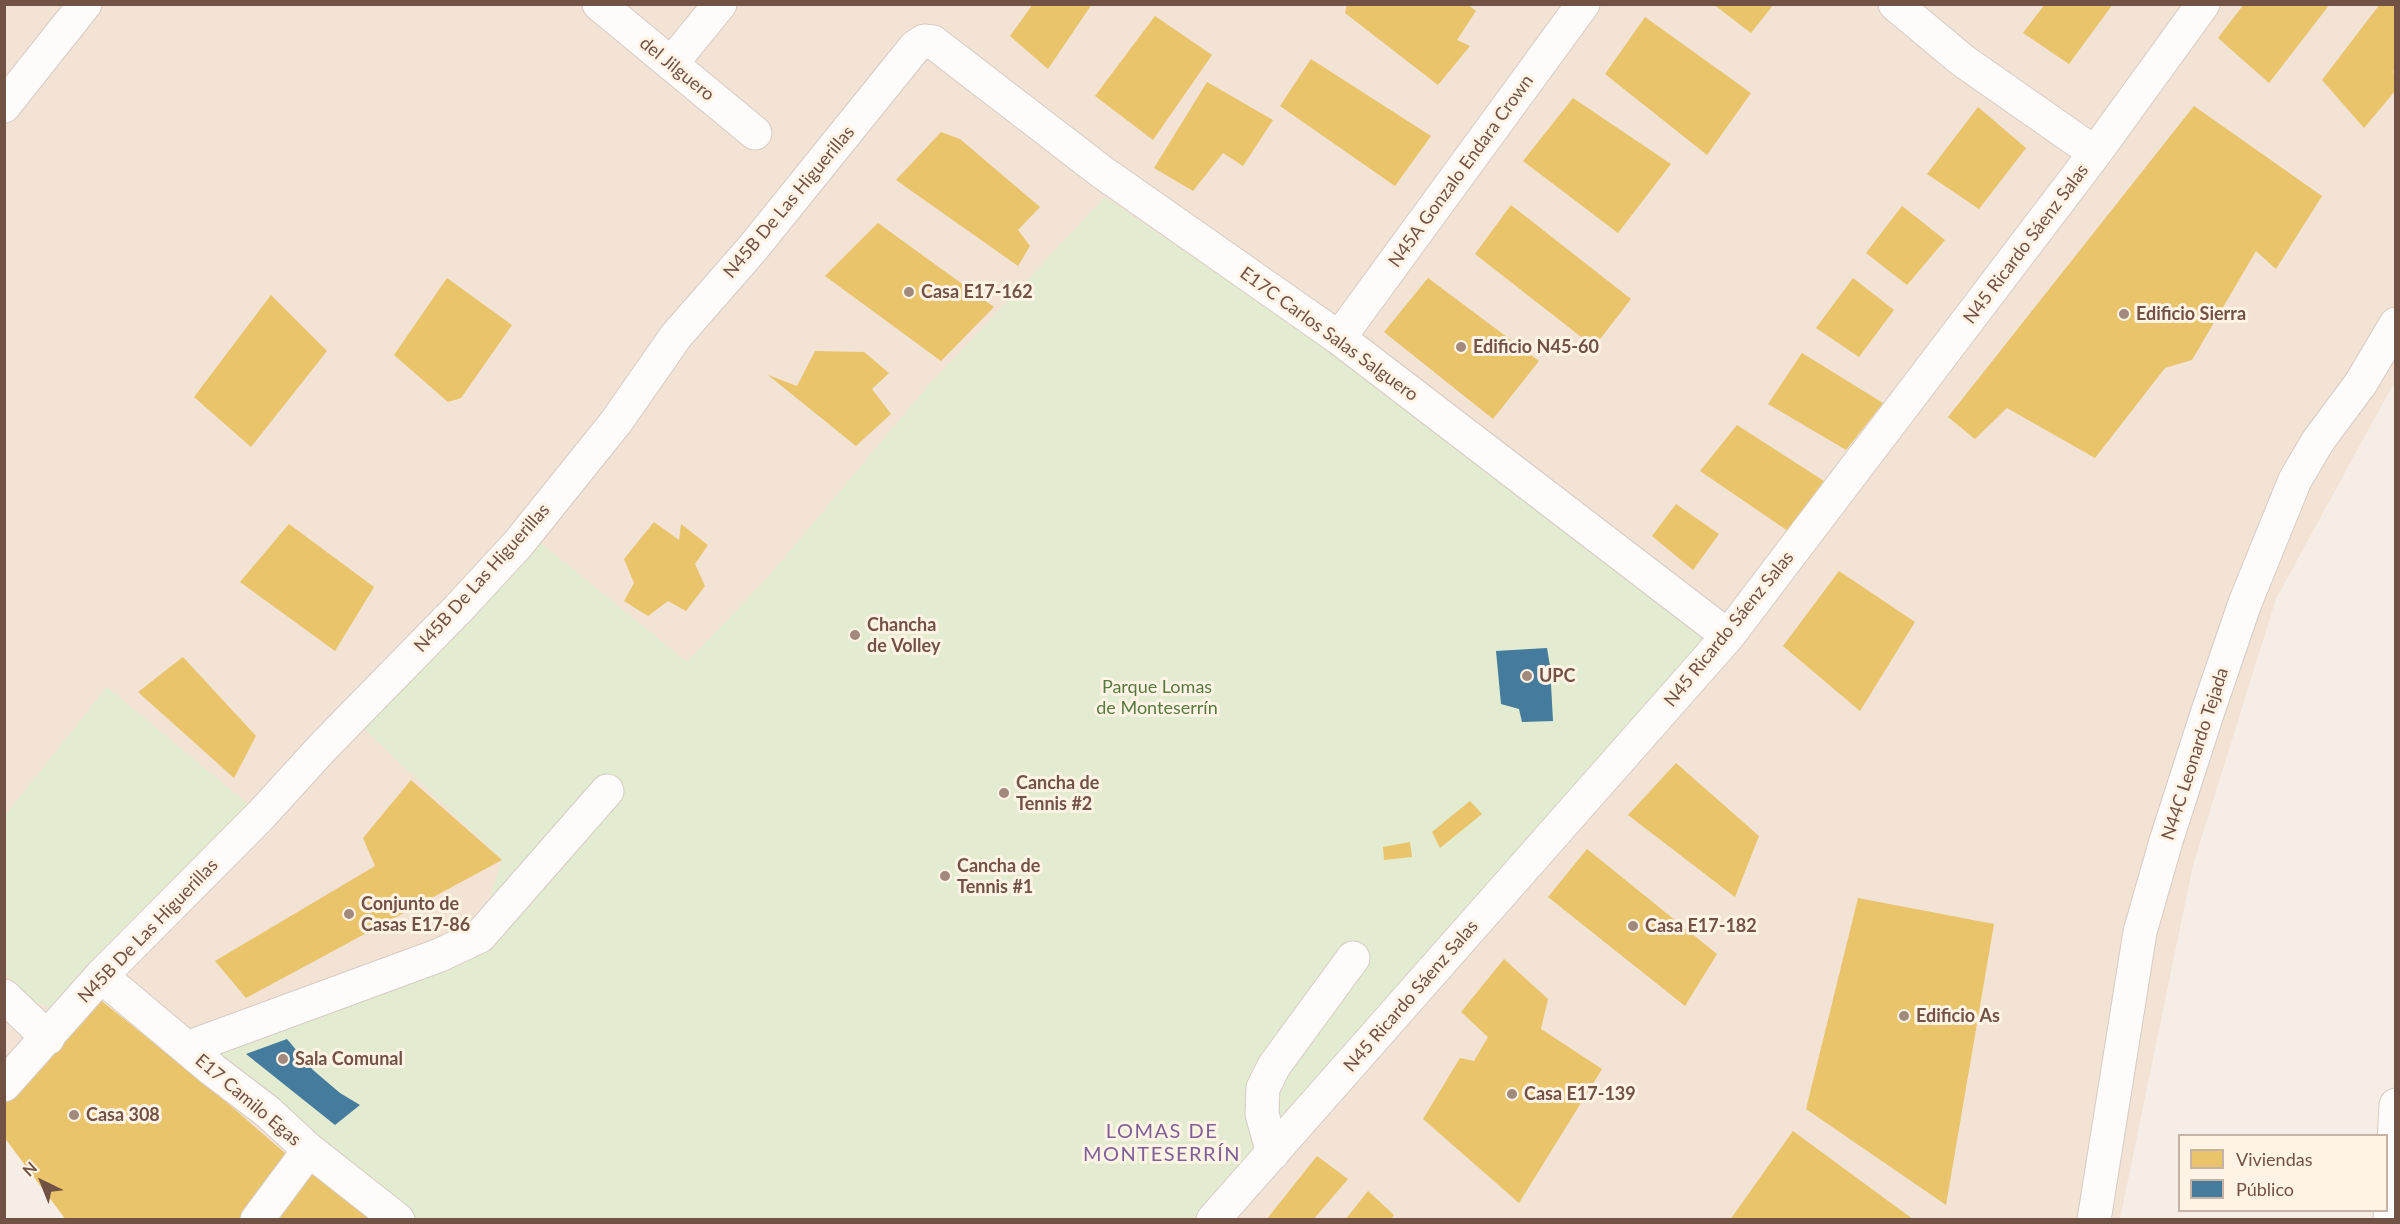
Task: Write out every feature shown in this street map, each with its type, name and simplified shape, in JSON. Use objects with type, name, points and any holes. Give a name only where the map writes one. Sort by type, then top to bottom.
[{"type":"street","points":[[4,106],[85,4]]},
{"type":"street","name":"del Jilguero","points":[[599,4],[755,132]]},
{"type":"street","points":[[671,64],[720,4]]},
{"type":"street","name":"N45A Gonzalo Endara Crown","points":[[1339,338],[1583,4]]},
{"type":"street","points":[[1895,4],[1962,60],[2095,153]]},
{"type":"street","name":"N45 Ricardo Sáenz Salas","points":[[1213,1220],[1728,636],[2095,153],[2203,4]]},
{"type":"street","name":"E17C Carlos Salas Salguero","points":[[924,41],[933,42],[1102,172],[1339,338],[1728,636]]},
{"type":"street","name":"N45B De Las Higuerillas","points":[[4,1085],[101,976],[261,815],[323,747],[518,544],[616,422],[675,336],[752,249],[915,47],[924,41]]},
{"type":"street","name":"N44C Leonardo Tejada","points":[[2094,1220],[2140,932],[2166,841],[2208,711],[2245,603],[2295,480],[2318,441],[2361,383],[2396,324]]},
{"type":"street","points":[[187,1048],[440,955],[480,936],[607,791]]},
{"type":"street","points":[[1273,1153],[1262,1114],[1263,1088],[1274,1066],[1353,958]]},
{"type":"street","name":"E17 Camilo Egas","points":[[101,976],[268,1112],[309,1150],[398,1220]]},
{"type":"street","points":[[4,996],[48,1038]]},
{"type":"street","points":[[2390,1220],[2396,1105]]},
{"type":"street","points":[[257,1220],[309,1150]]},
{"type":"shaded area","name":"LOMAS DE MONTESERRÍN","points":[[5,5],[2395,5],[2395,381],[2276,599],[2193,865],[2120,1219],[70,1219],[190,1048],[113,980],[5,1085]]},
{"type":"green space","name":"Parque Lomas de Monteserrín","points":[[1105,197],[1529,486],[1728,636],[1213,1219],[415,1219],[195,1048],[478,934],[502,860],[357,722],[527,532],[687,662],[769,576],[928,386]]},
{"type":"green space","points":[[107,687],[261,815],[67,1015],[28,999],[5,973],[4,817]]},
{"type":"building: Viviendas","points":[[1033,4],[1092,4],[1048,69],[1010,36]]},
{"type":"building: Viviendas","points":[[1347,4],[1467,4],[1476,11],[1457,40],[1470,46],[1438,85],[1345,13]]},
{"type":"building: Viviendas","points":[[1713,4],[1774,4],[1751,33]]},
{"type":"building: Viviendas","points":[[2045,4],[2113,4],[2069,64],[2023,33]]},
{"type":"building: Viviendas","points":[[2244,4],[2330,4],[2269,83],[2218,38]]},
{"type":"building: Viviendas","points":[[2380,4],[2396,4],[2396,68],[2393,72],[2396,75],[2396,90],[2364,128],[2322,80]]},
{"type":"building: Viviendas","points":[[1155,16],[1212,55],[1153,140],[1095,96]]},
{"type":"building: Viviendas","points":[[1645,17],[1751,93],[1707,155],[1605,74]]},
{"type":"building: Viviendas","points":[[1311,59],[1431,136],[1395,186],[1280,106]]},
{"type":"building: Viviendas","points":[[1207,82],[1273,120],[1243,166],[1223,153],[1193,191],[1154,168]]},
{"type":"building: Viviendas","points":[[1573,98],[1671,164],[1618,233],[1523,161]]},
{"type":"building: Viviendas","name":"Edificio Sierra","points":[[2194,106],[2322,196],[2276,269],[2256,251],[2192,360],[2165,368],[2095,458],[2007,408],[1975,439],[1948,417]]},
{"type":"building: Viviendas","points":[[1978,107],[2026,148],[1979,209],[1927,174]]},
{"type":"building: Viviendas","points":[[941,132],[960,139],[1040,207],[1018,230],[1030,246],[1018,266],[896,180]]},
{"type":"building: Viviendas","points":[[1511,205],[1631,299],[1594,347],[1475,254]]},
{"type":"building: Viviendas","points":[[1902,206],[1945,240],[1907,285],[1866,253]]},
{"type":"building: Viviendas","name":"Casa E17-162","points":[[878,223],[994,307],[941,361],[825,276]]},
{"type":"building: Viviendas","points":[[447,278],[512,325],[461,398],[448,402],[394,355]]},
{"type":"building: Viviendas","name":"Edificio N45-60","points":[[1428,278],[1539,361],[1493,419],[1384,332]]},
{"type":"building: Viviendas","points":[[1853,278],[1894,310],[1859,357],[1816,328]]},
{"type":"building: Viviendas","points":[[271,295],[327,351],[251,447],[194,397]]},
{"type":"building: Viviendas","points":[[815,351],[864,352],[889,373],[872,389],[891,414],[856,446],[768,375],[797,386]]},
{"type":"building: Viviendas","points":[[1802,353],[1883,403],[1846,450],[1768,404]]},
{"type":"building: Viviendas","points":[[1737,425],[1824,481],[1788,531],[1700,471]]},
{"type":"building: Viviendas","points":[[1676,504],[1719,534],[1693,570],[1652,536]]},
{"type":"building: Viviendas","points":[[654,522],[679,540],[681,524],[708,545],[695,564],[705,586],[686,611],[668,601],[648,616],[624,601],[634,583],[624,559]]},
{"type":"building: Viviendas","points":[[289,524],[374,587],[335,651],[240,582]]},
{"type":"building: Viviendas","points":[[1839,571],[1915,622],[1860,711],[1783,646]]},
{"type":"building: Viviendas","points":[[183,657],[256,736],[234,778],[138,692]]},
{"type":"building: Viviendas","points":[[1676,763],[1759,836],[1735,897],[1628,815]]},
{"type":"building: Viviendas","name":"Conjunto de Casas E17-86","points":[[411,780],[502,860],[246,998],[215,961],[375,866],[363,838]]},
{"type":"building: Viviendas","points":[[1470,801],[1482,814],[1440,848],[1432,832]]},
{"type":"building: Viviendas","points":[[1410,842],[1412,857],[1384,860],[1383,847]]},
{"type":"building: Viviendas","name":"Casa E17-182","points":[[1587,849],[1717,954],[1685,1006],[1548,897]]},
{"type":"building: Viviendas","name":"Edificio As","points":[[1858,898],[1994,924],[1946,1205],[1806,1109]]},
{"type":"building: Viviendas","name":"Casa E17-139","points":[[1504,959],[1548,999],[1541,1029],[1602,1069],[1519,1203],[1423,1119],[1460,1058],[1474,1061],[1488,1037],[1461,1012]]},
{"type":"building: Viviendas","points":[[97,997],[217,1094],[294,1161],[249,1220],[66,1220],[4,1137],[4,1093]]},
{"type":"building: Viviendas","points":[[1793,1131],[1914,1220],[1730,1220]]},
{"type":"building: Viviendas","points":[[1317,1156],[1348,1179],[1313,1220],[1266,1220]]},
{"type":"building: Viviendas","points":[[303,1168],[358,1207],[376,1220],[266,1220]]},
{"type":"building: Viviendas","points":[[1368,1191],[1394,1215],[1390,1220],[1345,1220]]},
{"type":"building: Público","points":[[1547,648],[1553,721],[1522,722],[1519,709],[1501,704],[1496,651]]},
{"type":"building: Público","points":[[287,1039],[313,1070],[340,1093],[360,1105],[335,1125],[246,1054]]},
{"type":"place","name":"Casa E17-162","points":[[909,292]]},
{"type":"place","name":"Edificio Sierra","points":[[2124,314]]},
{"type":"place","name":"Edificio N45-60","points":[[1461,347]]},
{"type":"place","name":"Chancha de Volley","points":[[855,635]]},
{"type":"place","name":"UPC","points":[[1527,676]]},
{"type":"place","name":"Cancha de Tennis #2","points":[[1004,793]]},
{"type":"place","name":"Cancha de Tennis #1","points":[[945,876]]},
{"type":"place","name":"Conjunto de Casas E17-86","points":[[349,914]]},
{"type":"place","name":"Casa E17-182","points":[[1633,926]]},
{"type":"place","name":"Edificio As","points":[[1904,1016]]},
{"type":"place","name":"Sala Comunal","points":[[283,1059]]},
{"type":"place","name":"Casa E17-139","points":[[1512,1094]]},
{"type":"place","name":"Casa 308","points":[[74,1115]]},
{"type":"district","name":"LOMAS DE MONTESERRÍN","points":[[1162,1144]]}]
